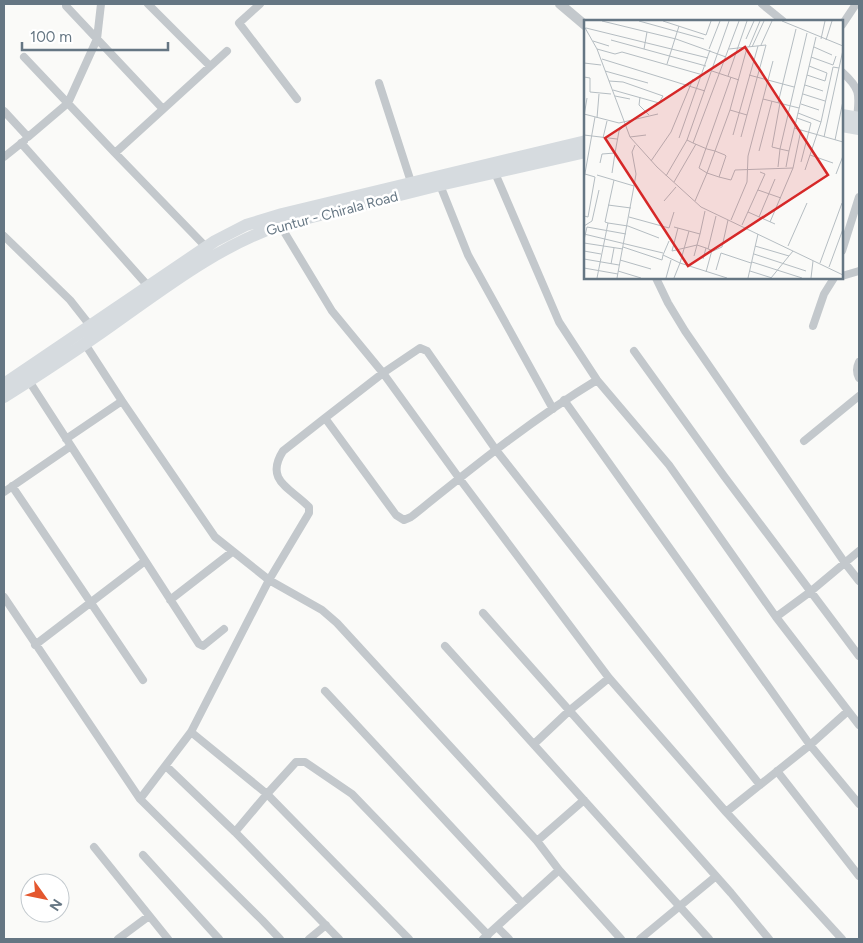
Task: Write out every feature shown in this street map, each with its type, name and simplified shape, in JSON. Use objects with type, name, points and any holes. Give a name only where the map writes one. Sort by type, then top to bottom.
[{"type":"main road","points":[[843,115],[859,121]]},
{"type":"main road","points":[[843,126],[859,121]]},
{"type":"main road","name":"Guntur - Chirala Road","points":[[4,397],[85,344],[94,331],[148,286],[229,233],[265,219],[584,141]]},
{"type":"main road","name":"Guntur - Chirala Road","points":[[4,384],[94,331],[214,255],[240,241],[280,225],[440,185],[584,152]]},
{"type":"street","points":[[66,4],[163,109]]},
{"type":"street","points":[[4,157],[68,103],[98,39],[102,4]]},
{"type":"street","points":[[148,4],[210,66]]},
{"type":"street","points":[[260,4],[239,23],[297,99]]},
{"type":"street","points":[[560,4],[584,24]]},
{"type":"street","points":[[762,4],[782,20]]},
{"type":"street","points":[[843,23],[856,4]]},
{"type":"street","points":[[115,153],[227,51]]},
{"type":"street","points":[[24,57],[206,247]]},
{"type":"street","points":[[843,73],[859,92],[859,121]]},
{"type":"street","points":[[379,83],[411,182]]},
{"type":"street","points":[[4,111],[28,137]]},
{"type":"street","points":[[21,143],[148,286]]},
{"type":"street","points":[[495,173],[559,322],[597,380],[669,464],[776,617],[859,726]]},
{"type":"street","points":[[440,185],[468,255],[552,408]]},
{"type":"street","points":[[843,249],[859,197]]},
{"type":"street","points":[[280,225],[332,311],[383,373],[459,478],[610,678],[726,812],[842,939]]},
{"type":"street","points":[[4,236],[70,300],[94,331]]},
{"type":"street","points":[[843,276],[859,271]]},
{"type":"street","points":[[657,279],[685,331],[859,581]]},
{"type":"street","points":[[813,326],[824,294],[833,279]]},
{"type":"street","points":[[85,344],[202,521],[218,542],[269,580],[322,610],[337,623],[537,841],[559,870],[621,939]]},
{"type":"street","points":[[140,799],[191,732],[269,580],[310,510],[306,503],[276,476],[278,459],[288,446],[383,373],[420,348],[427,351],[496,450],[760,785]]},
{"type":"street","points":[[634,351],[724,476],[859,656]]},
{"type":"street","points":[[859,362],[856,367],[859,378]]},
{"type":"street","points":[[325,418],[399,518],[404,520],[411,517],[552,408],[597,380]]},
{"type":"street","points":[[29,381],[201,646],[206,645],[224,629]]},
{"type":"street","points":[[804,441],[859,396]]},
{"type":"street","points":[[564,400],[810,745],[859,804]]},
{"type":"street","points":[[66,439],[122,401]]},
{"type":"street","points":[[4,492],[71,446]]},
{"type":"street","points":[[12,486],[143,680]]},
{"type":"street","points":[[776,617],[810,592],[859,551]]},
{"type":"street","points":[[170,600],[232,552]]},
{"type":"street","points":[[35,645],[145,561]]},
{"type":"street","points":[[4,597],[140,799],[280,939]]},
{"type":"street","points":[[483,613],[731,893],[769,939]]},
{"type":"street","points":[[445,646],[709,939]]},
{"type":"street","points":[[534,744],[570,710],[610,678]]},
{"type":"street","points":[[325,691],[522,903]]},
{"type":"street","points":[[726,812],[810,745],[848,711]]},
{"type":"street","points":[[191,732],[267,794],[409,939]]},
{"type":"street","points":[[235,832],[296,762],[305,762],[352,794],[485,937],[559,870]]},
{"type":"street","points":[[166,766],[235,832],[339,939]]},
{"type":"street","points":[[777,771],[859,876]]},
{"type":"street","points":[[537,841],[584,800]]},
{"type":"street","points":[[94,847],[168,939]]},
{"type":"street","points":[[143,855],[219,939]]},
{"type":"street","points":[[640,939],[715,877]]},
{"type":"street","points":[[118,939],[149,916]]},
{"type":"street","points":[[309,939],[326,925]]},
{"type":"street","points":[[497,927],[509,939]]}]
